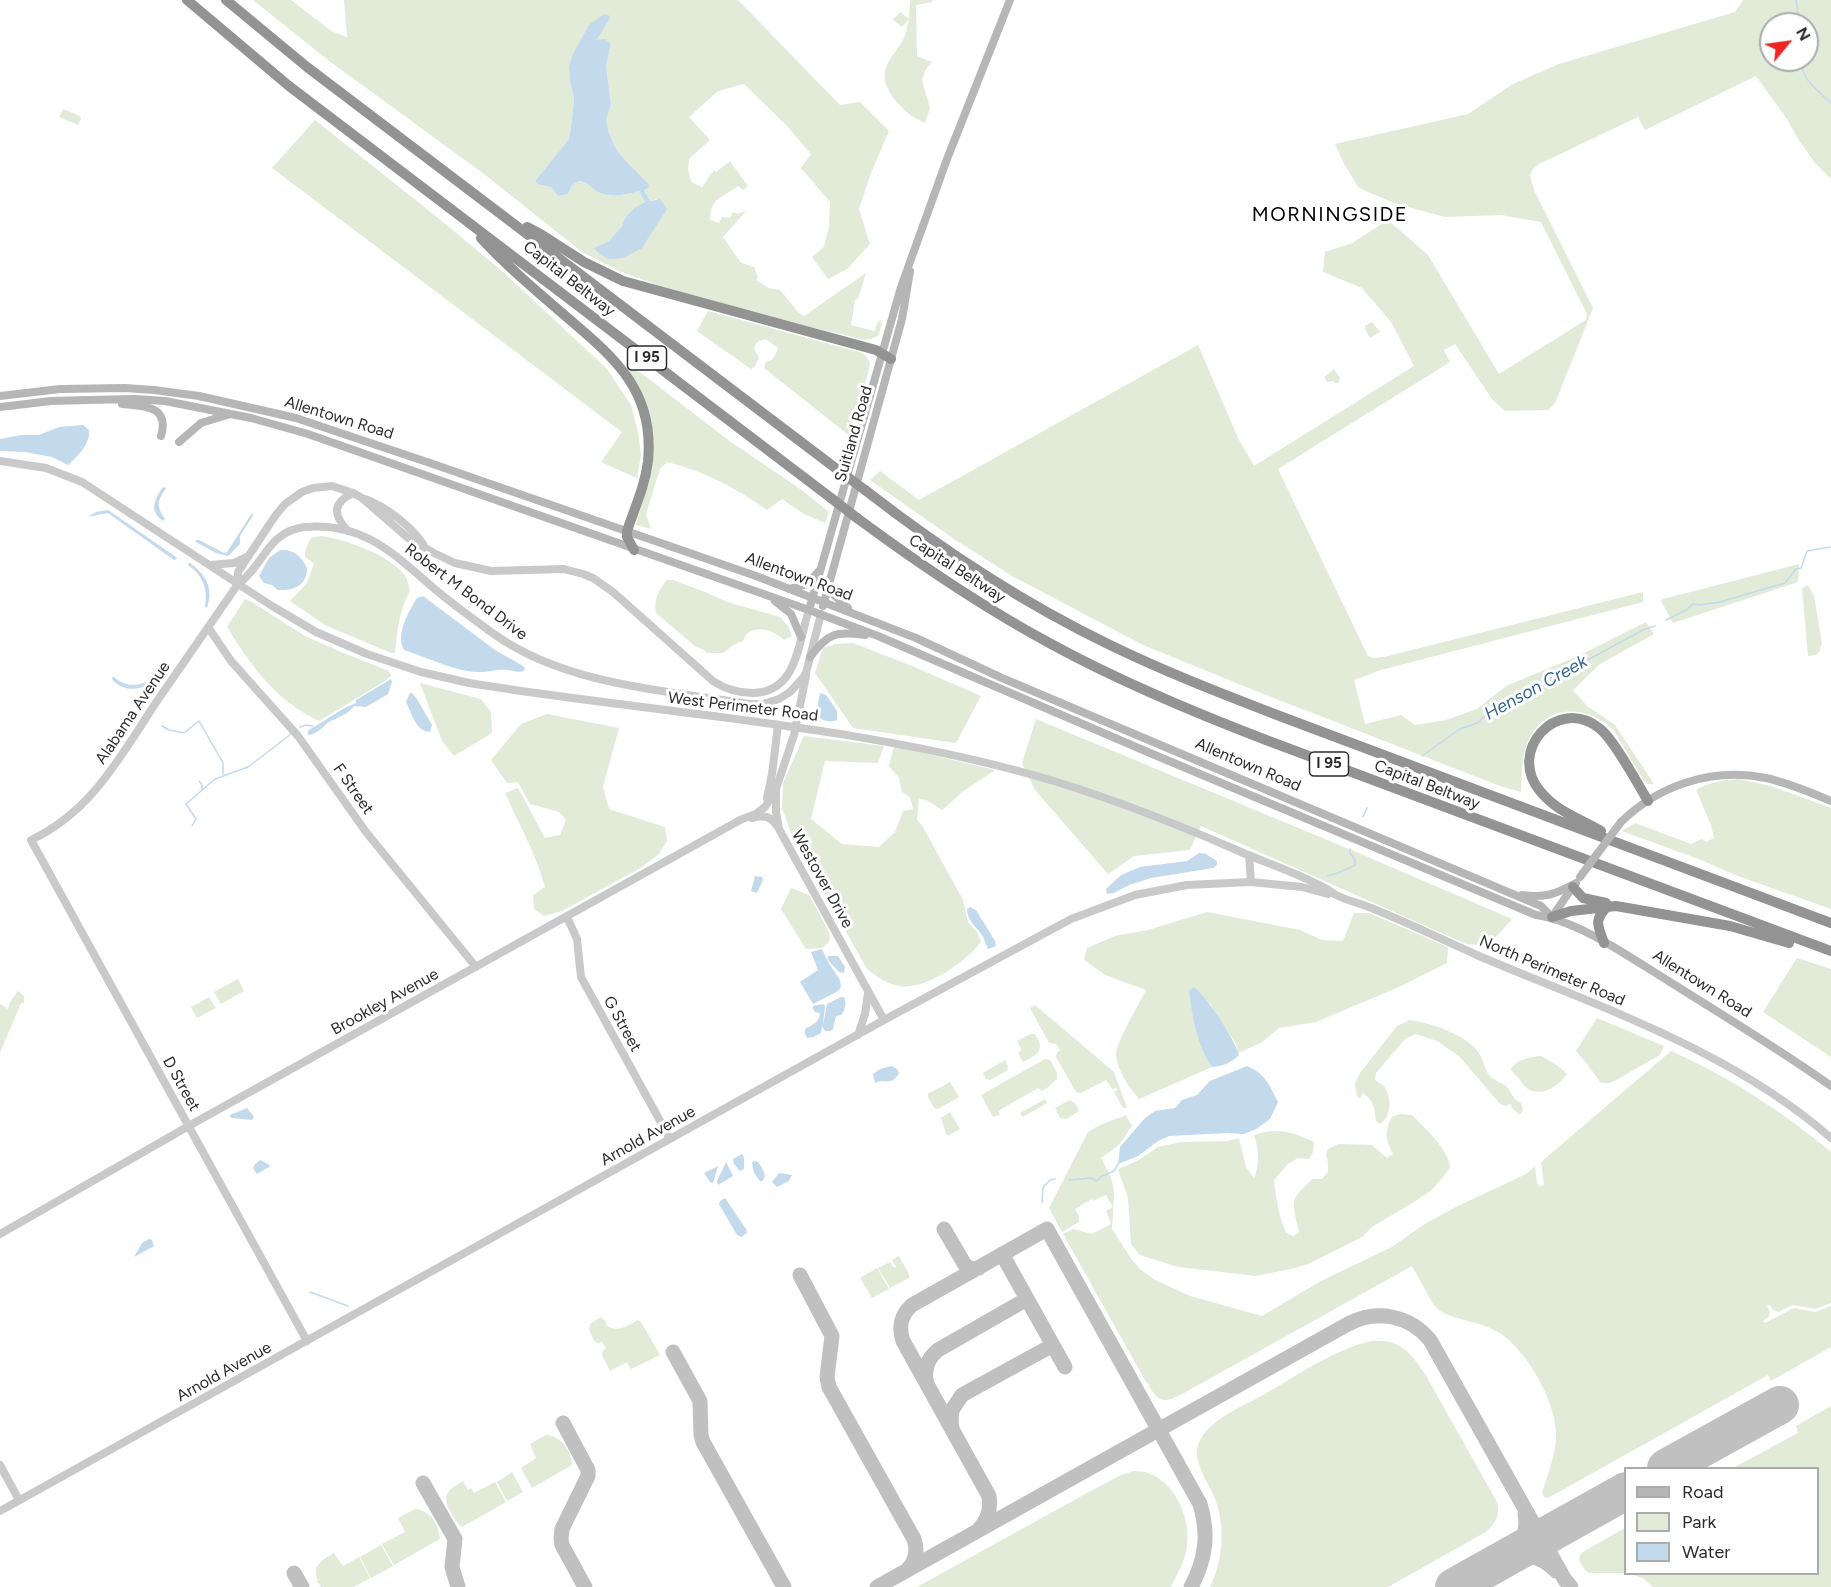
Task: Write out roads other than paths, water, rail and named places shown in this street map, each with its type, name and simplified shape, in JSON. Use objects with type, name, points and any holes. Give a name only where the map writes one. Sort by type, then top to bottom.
[{"type":"highway","name":"Capital Beltway","points":[[187,0],[289,86],[857,518],[933,573],[1011,621],[1090,665],[1179,706],[1831,952]]},
{"type":"highway","name":"Capital Beltway","points":[[226,0],[307,67],[912,526],[985,575],[1066,623],[1146,662],[1232,698],[1831,922]]},
{"type":"highway","points":[[463,217],[493,250],[608,352],[623,370],[635,391],[647,430],[648,458],[642,491],[627,531],[627,537],[634,550]]},
{"type":"highway","points":[[505,217],[542,235],[564,251],[593,267],[623,281],[881,352],[891,358]]},
{"type":"highway","points":[[1630,848],[1552,804],[1540,791],[1532,779],[1529,765],[1534,742],[1546,728],[1559,720],[1576,718],[1594,724],[1609,738],[1648,801]]},
{"type":"highway","points":[[1576,882],[1583,898],[1612,906],[1730,926],[1831,952]]},
{"type":"highway","points":[[1552,917],[1571,911],[1612,906]]},
{"type":"highway","points":[[1604,943],[1597,922],[1600,913],[1612,906]]},
{"type":"main road","name":"Suitland Road","points":[[809,610],[901,287],[963,118],[1010,0]]},
{"type":"main road","name":"Suitland Road","points":[[821,614],[904,309],[910,261]]},
{"type":"main road","name":"Allentown Road","points":[[0,396],[60,389],[154,390],[199,396],[313,423],[627,531],[852,612],[916,638],[1002,678],[1541,906],[1552,917],[1604,943],[1757,1036],[1831,1086]]},
{"type":"main road","name":"Allentown Road","points":[[0,407],[51,401],[135,399],[178,402],[308,434],[878,636],[1536,915],[1552,917]]},
{"type":"main road","points":[[88,400],[153,408],[161,417],[163,429],[161,436]]},
{"type":"main road","points":[[179,442],[201,423],[231,414]]},
{"type":"main road","points":[[789,589],[807,584],[822,567]]},
{"type":"main road","points":[[829,581],[836,598],[852,612]]},
{"type":"main road","points":[[764,594],[791,614],[801,637]]},
{"type":"main road","points":[[810,657],[824,639],[835,634],[878,636]]},
{"type":"main road","points":[[998,687],[1002,678]]},
{"type":"main road","points":[[1552,917],[1621,822],[1668,789],[1692,780],[1740,774],[1782,782],[1831,801]]},
{"type":"main road","points":[[1271,802],[1275,793]]},
{"type":"main road","points":[[1512,894],[1546,896],[1576,882]]},
{"type":"street","points":[[0,461],[31,465],[61,473],[82,482],[238,584]]},
{"type":"street","name":"Robert M Bond Drive","points":[[238,584],[238,572],[248,556],[275,516],[295,495],[313,488],[332,486],[353,492],[408,538],[455,562],[482,569],[509,571],[557,568],[593,578],[713,681],[728,689],[757,693],[770,690],[782,683],[791,670],[809,610]]},
{"type":"street","points":[[348,531],[338,518],[337,506],[341,499],[353,492]]},
{"type":"street","name":"Robert M Bond Drive","points":[[238,584],[247,577],[269,546],[288,532],[314,527],[348,531],[376,542],[393,553],[430,586],[511,645],[529,655],[565,669],[627,685],[759,704],[769,703],[784,696],[806,673],[821,614]]},
{"type":"street","points":[[210,565],[234,563],[248,556]]},
{"type":"street","name":"Alabama Avenue","points":[[31,840],[67,818],[97,789],[238,584]]},
{"type":"street","name":"West Perimeter Road","points":[[238,584],[316,632],[368,654],[421,672],[528,693],[796,727],[921,748],[1077,788],[1171,822],[1248,855]]},
{"type":"street","name":"F Street","points":[[208,627],[231,661],[298,736],[366,832],[476,967]]},
{"type":"street","name":"Westover Drive","points":[[806,673],[796,727],[776,789],[779,829],[884,1020]]},
{"type":"street","points":[[778,725],[769,791],[758,810],[778,818]]},
{"type":"street","name":"Brookley Avenue","points":[[0,1234],[189,1126],[758,810],[769,802],[776,789]]},
{"type":"street","points":[[742,819],[766,817],[774,821],[779,829]]},
{"type":"street","name":"D Street","points":[[31,840],[308,1341]]},
{"type":"street","points":[[1248,855],[1251,882]]},
{"type":"street","name":"North Perimeter Road","points":[[1248,855],[1319,884],[1339,896],[1377,910],[1479,956],[1645,1024],[1738,1073],[1785,1102],[1831,1138]]},
{"type":"street","name":"Arnold Avenue","points":[[0,1511],[884,1020],[1071,919],[1135,895],[1187,885],[1251,882],[1302,888],[1339,896]]},
{"type":"street","name":"G Street","points":[[567,917],[577,939],[581,977],[670,1139]]},
{"type":"street","points":[[858,1035],[865,1014],[868,991]]},
{"type":"street","points":[[0,1465],[19,1500]]},
{"type":"water","points":[[604,14],[610,16],[609,20],[597,40],[605,39],[611,44],[606,66],[611,104],[606,120],[609,133],[617,151],[648,184],[649,187],[644,190],[650,201],[660,199],[667,209],[642,248],[623,258],[609,259],[594,248],[609,241],[634,208],[645,202],[639,191],[623,195],[605,195],[579,181],[572,185],[568,194],[558,196],[551,187],[535,181],[569,139],[574,97],[569,66],[589,25]]},
{"type":"water","points":[[83,425],[89,430],[88,440],[68,465],[52,457],[25,452],[0,451],[0,439],[21,435],[39,435],[59,427]]},
{"type":"water","points":[[163,487],[166,488],[159,503],[165,519],[163,521],[158,517],[154,504]]},
{"type":"water","points":[[108,510],[177,559],[174,560],[108,513],[88,517],[96,512]]},
{"type":"water","points":[[252,513],[252,517],[240,536],[240,544],[228,556],[216,553],[196,542],[199,540],[224,553],[227,552]]},
{"type":"water","points":[[280,550],[296,554],[307,568],[305,579],[294,588],[278,590],[264,583],[259,576],[269,558]]},
{"type":"water","points":[[189,563],[207,582],[210,594],[207,608],[201,578],[188,565]]},
{"type":"water","points":[[423,596],[495,650],[523,666],[524,671],[468,671],[404,650],[401,637],[404,623],[417,598]]},
{"type":"water","points":[[164,669],[165,673],[159,678],[139,688],[125,688],[112,679],[113,676],[126,684],[140,684],[153,679]]},
{"type":"water","points":[[391,679],[388,694],[366,707],[354,706],[346,714],[308,735],[308,731],[312,728],[356,703],[356,700]]},
{"type":"water","points":[[410,693],[417,699],[432,725],[430,732],[417,725],[406,702]]},
{"type":"water","points":[[820,693],[826,695],[837,711],[837,720],[827,721],[814,714]]},
{"type":"water","points":[[1199,853],[1206,854],[1217,861],[1217,865],[1213,868],[1151,878],[1107,894],[1106,889],[1121,875],[1140,867],[1187,861]]},
{"type":"water","points":[[755,876],[762,877],[763,880],[757,893],[751,891]]},
{"type":"water","points":[[970,907],[976,910],[996,946],[988,949],[983,937],[969,917],[967,909]]},
{"type":"water","points":[[822,949],[840,980],[841,987],[838,991],[813,1004],[800,982],[818,970],[811,952]]},
{"type":"water","points":[[828,956],[838,956],[845,967],[844,973],[839,972],[828,960]]},
{"type":"water","points":[[1194,987],[1213,1009],[1239,1055],[1227,1064],[1212,1067],[1202,1049],[1190,1000],[1189,990]]},
{"type":"water","points":[[844,997],[844,1011],[841,1015],[836,1016],[833,1029],[825,1031],[822,1026],[821,1033],[807,1038],[805,1029],[817,1021],[820,1013],[815,1012],[813,1006],[823,1004],[825,1006],[823,1025],[827,1004]]},
{"type":"water","points":[[892,1066],[899,1073],[893,1080],[875,1083],[873,1074],[880,1069]]},
{"type":"water","points":[[1247,1066],[1263,1076],[1278,1102],[1270,1119],[1244,1134],[1169,1136],[1138,1156],[1118,1164],[1120,1147],[1145,1118],[1155,1111],[1175,1108],[1182,1100],[1197,1095],[1210,1081]]},
{"type":"water","points":[[247,1108],[254,1117],[252,1120],[230,1117],[230,1115]]},
{"type":"water","points":[[742,1154],[744,1169],[740,1171],[733,1159]]},
{"type":"water","points":[[260,1160],[270,1165],[257,1174],[253,1168]]},
{"type":"water","points":[[753,1161],[758,1162],[764,1172],[761,1182],[754,1173]]},
{"type":"water","points":[[726,1162],[733,1176],[718,1185],[717,1181]]},
{"type":"water","points":[[718,1166],[713,1183],[711,1183],[704,1173]]},
{"type":"water","points":[[779,1173],[792,1175],[789,1181],[777,1187],[772,1182]]},
{"type":"water","points":[[725,1198],[746,1229],[747,1233],[741,1237],[737,1235],[719,1204]]},
{"type":"water","points":[[149,1239],[152,1240],[154,1246],[134,1257],[142,1243]]},
{"type":"waterway","name":"Henson Creek","points":[[1796,0],[1798,12]]},
{"type":"waterway","name":"Henson Creek","points":[[1804,72],[1807,79],[1831,103]]},
{"type":"waterway","name":"Henson Creek","points":[[1666,620],[1693,604],[1720,602],[1785,583],[1796,569],[1801,568],[1807,551],[1831,547]]},
{"type":"waterway","name":"Henson Creek","points":[[1422,756],[1460,729],[1480,722],[1481,719],[1521,693],[1655,626]]},
{"type":"waterway","points":[[162,726],[184,733],[199,721],[223,763],[223,774]]},
{"type":"waterway","points":[[300,727],[313,726]]},
{"type":"waterway","points":[[192,826],[196,819],[186,804],[215,779],[248,767],[291,734]]},
{"type":"waterway","points":[[199,781],[202,784],[202,790]]},
{"type":"waterway","name":"Henson Creek","points":[[1363,817],[1367,808]]},
{"type":"waterway","name":"Henson Creek","points":[[1327,876],[1355,865],[1350,849]]},
{"type":"waterway","points":[[1069,1180],[1091,1178],[1097,1181],[1114,1171],[1118,1164]]},
{"type":"waterway","points":[[1042,1203],[1043,1187],[1050,1180],[1055,1179]]},
{"type":"waterway","points":[[310,1292],[348,1306]]},
{"type":"district","name":"MORNINGSIDE","points":[[1330,215]]}]
